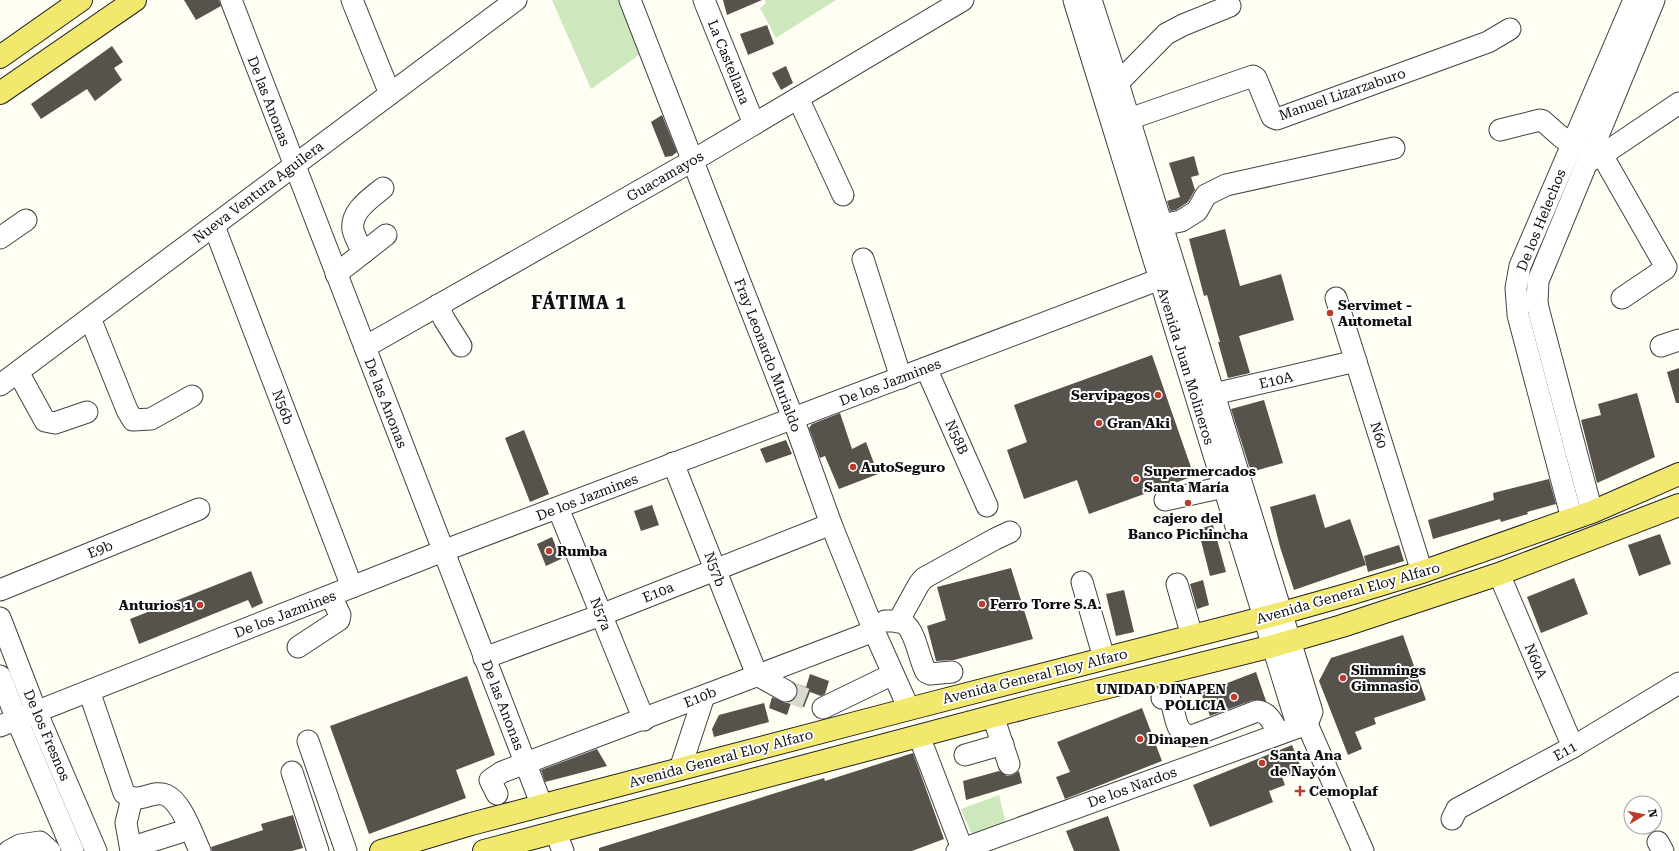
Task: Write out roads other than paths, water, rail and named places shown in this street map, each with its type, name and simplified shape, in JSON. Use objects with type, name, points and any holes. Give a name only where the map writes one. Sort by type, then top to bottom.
[{"type":"main road","points":[[0,57],[81,0]]},
{"type":"main road","points":[[0,93],[135,0]]},
{"type":"main road","name":"Avenida General Eloy Alfaro","points":[[381,851],[471,824],[1104,658],[1273,616],[1422,572],[1582,516],[1679,474]]},
{"type":"main road","name":"Avenida General Eloy Alfaro","points":[[484,851],[560,842],[919,736],[1342,626],[1499,574],[1679,505]]},
{"type":"street","name":"De las Anonas","points":[[231,0],[542,806]]},
{"type":"street","points":[[352,0],[390,94]]},
{"type":"street","name":"Nueva Ventura Aguilera","points":[[0,385],[516,0]]},
{"type":"street","name":"Fray Leonardo Murialdo","points":[[630,0],[793,418],[831,524],[872,627],[909,709]]},
{"type":"street","name":"La Castellana","points":[[704,0],[754,124]]},
{"type":"street","name":"Guacamayos","points":[[365,347],[692,161],[963,0]]},
{"type":"street","name":"Avenida Juan Molineros","points":[[1074,0],[1167,276],[1273,616],[1281,643],[1295,718],[1307,724],[1363,851]]},
{"type":"street","name":"Avenida Juan Molineros","points":[[1091,0],[1161,225],[1167,276]]},
{"type":"street","name":"De los Helechos","points":[[1582,516],[1520,322],[1516,302],[1517,277],[1520,266],[1634,0]]},
{"type":"street","name":"De los Helechos","points":[[1582,516],[1537,292],[1541,271],[1595,158],[1654,0]]},
{"type":"street","points":[[1118,83],[1166,34],[1183,25],[1230,6]]},
{"type":"street","name":"Manuel Lizarzaburo","points":[[1129,119],[1253,76],[1256,78],[1272,117],[1277,119],[1488,42],[1510,29]]},
{"type":"street","points":[[1108,53],[1140,61]]},
{"type":"street","points":[[798,98],[843,195]]},
{"type":"street","points":[[1500,130],[1540,120],[1543,121],[1568,153],[1595,158],[1679,104]]},
{"type":"street","points":[[1161,225],[1181,221],[1197,211],[1206,194],[1226,185],[1394,148]]},
{"type":"street","points":[[1595,158],[1666,267],[1622,298]]},
{"type":"street","points":[[363,253],[353,229],[354,221],[360,208],[383,188]]},
{"type":"street","points":[[0,238],[26,220]]},
{"type":"street","name":"N56b","points":[[214,226],[352,587]]},
{"type":"street","points":[[336,274],[386,235]]},
{"type":"street","points":[[863,259],[901,378]]},
{"type":"street","name":"De los Jazmines","points":[[8,723],[443,551],[1167,276]]},
{"type":"street","name":"N60","points":[[1336,298],[1422,572]]},
{"type":"street","points":[[438,305],[444,319],[461,346]]},
{"type":"street","points":[[90,318],[122,398],[133,420],[150,419],[192,396]]},
{"type":"street","name":"E10A","points":[[1205,396],[1356,361]]},
{"type":"street","name":"N58B","points":[[926,368],[987,506]]},
{"type":"street","points":[[18,372],[21,380],[45,421],[55,423],[86,412]]},
{"type":"street","name":"Avenida Juan Molineros","points":[[1205,396],[1224,487],[1273,616]]},
{"type":"street","name":"N57b","points":[[673,463],[715,569],[770,682]]},
{"type":"street","points":[[1165,500],[1224,487]]},
{"type":"street","name":"N57a","points":[[558,508],[644,720]]},
{"type":"street","name":"E9b","points":[[0,590],[199,509]]},
{"type":"street","name":"E10a","points":[[484,658],[602,615],[831,524]]},
{"type":"street","points":[[898,622],[919,584],[924,578],[988,542],[1010,532]]},
{"type":"street","name":"N60A","points":[[1499,574],[1573,747]]},
{"type":"street","points":[[1082,582],[1104,658]]},
{"type":"street","points":[[1177,584],[1192,636]]},
{"type":"street","points":[[298,647],[339,620],[340,615],[331,596]]},
{"type":"street","name":"De los Fresnos","points":[[0,618],[36,711],[96,851]]},
{"type":"street","points":[[872,627],[898,622],[906,624],[926,672],[930,674],[952,672]]},
{"type":"street","name":"E10b","points":[[489,780],[502,772],[525,763],[644,720],[770,682],[872,627]]},
{"type":"street","points":[[840,727],[816,704],[893,674]]},
{"type":"street","name":"De los Fresnos","points":[[0,676],[8,723],[73,851]]},
{"type":"street","name":"E11","points":[[1452,819],[1457,809],[1573,747],[1679,683]]},
{"type":"street","points":[[89,691],[124,793],[132,798],[142,798],[161,794],[167,795],[176,802],[200,851]]},
{"type":"street","points":[[1162,698],[1167,698],[1170,700],[1179,730],[1186,736],[1192,736],[1257,711],[1263,712],[1268,716],[1280,733]]},
{"type":"street","points":[[680,769],[702,702]]},
{"type":"street","points":[[993,716],[1009,764]]},
{"type":"street","name":"De los Nardos","points":[[961,850],[1307,724]]},
{"type":"street","points":[[919,736],[961,850]]},
{"type":"street","points":[[308,741],[346,851]]},
{"type":"street","points":[[965,755],[1002,744]]},
{"type":"street","points":[[292,772],[318,851]]},
{"type":"street","points":[[131,851],[126,823],[132,798]]},
{"type":"street","points":[[131,851],[139,845],[190,829]]},
{"type":"street","points":[[22,849],[40,842],[50,851]]},
{"type":"tunnel","points":[[786,691],[809,700]]},
{"type":"place","name":"Servimet - Autometal","points":[[1330,313]]},
{"type":"place","name":"Servipagos","points":[[1158,395]]},
{"type":"place","name":"Gran Aki","points":[[1099,423]]},
{"type":"place","name":"AutoSeguro","points":[[853,467]]},
{"type":"place","name":"Supermercados Santa María","points":[[1136,479]]},
{"type":"place","name":"cajero del Banco Pichincha","points":[[1188,503]]},
{"type":"place","name":"Rumba","points":[[549,551]]},
{"type":"place","name":"Ferro Torre S.A.","points":[[982,604]]},
{"type":"place","name":"Anturios 1","points":[[200,605]]},
{"type":"place","name":"Slimmings Gimnasio","points":[[1343,678]]},
{"type":"place","name":"UNIDAD DINAPEN POLICIA","points":[[1234,697]]},
{"type":"place","name":"Dinapen","points":[[1140,739]]},
{"type":"place","name":"Santa Ana de Nayón","points":[[1262,763]]},
{"type":"place","name":"Cemoplaf","points":[[1300,791]]},
{"type":"district","name":"FÁTIMA 1","points":[[579,302]]}]
